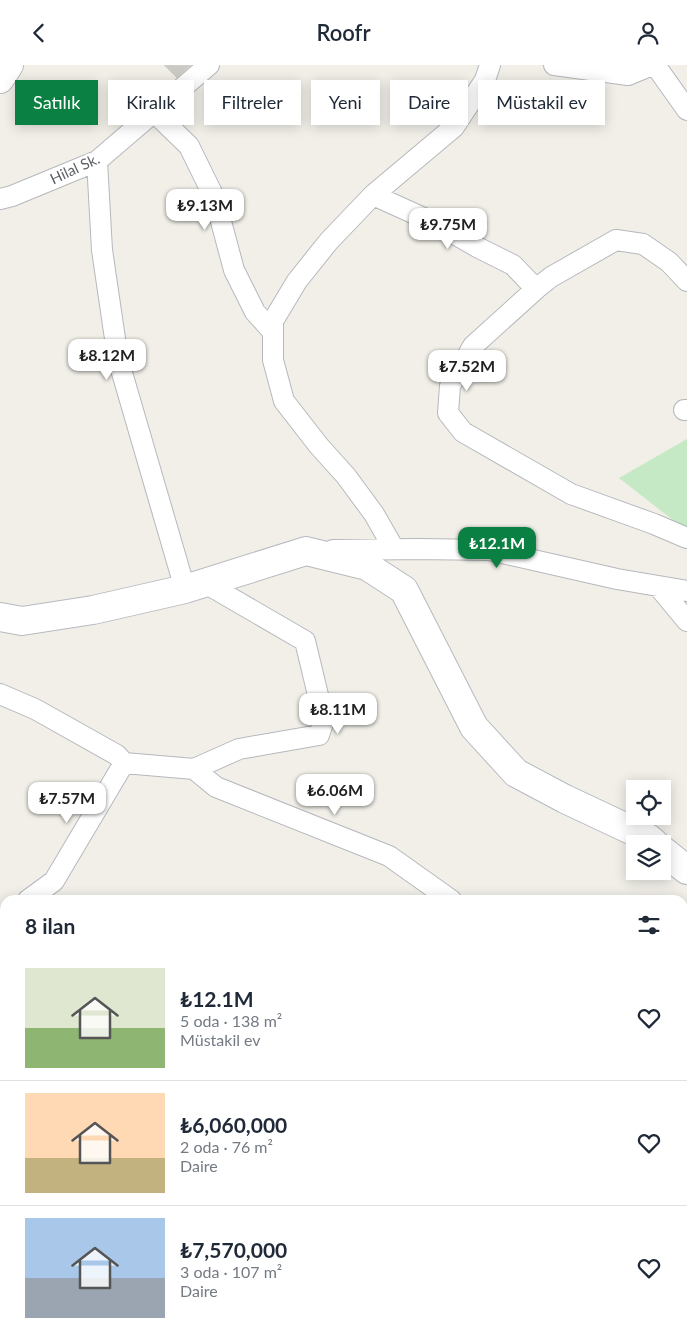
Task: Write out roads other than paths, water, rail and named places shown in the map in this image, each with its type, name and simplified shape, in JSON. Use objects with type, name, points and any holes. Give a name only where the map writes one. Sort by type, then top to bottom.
[{"type":"street","points":[[0,79],[8,65]]},
{"type":"street","name":"Hilal Sk.","points":[[191,80],[209,65]]},
{"type":"street","points":[[394,549],[374,514],[346,476],[319,446],[284,401],[273,360],[273,321],[297,281],[329,241],[373,195],[454,127],[485,79],[490,65]]},
{"type":"street","points":[[554,65],[628,75],[654,65],[687,110]]},
{"type":"street","name":"Hilal Sk.","points":[[0,199],[12,197],[97,161],[139,125]]},
{"type":"street","points":[[167,125],[189,146],[215,199],[234,270],[255,312],[273,332]]},
{"type":"street","points":[[0,694],[35,709],[117,755],[124,763],[194,769],[239,749],[319,735],[324,720],[305,641],[195,586],[118,359],[102,250],[97,161]]},
{"type":"street","points":[[373,195],[437,224],[513,265],[536,289]]},
{"type":"street","points":[[687,281],[669,262],[643,243],[616,240],[551,277],[473,346],[450,386],[448,413],[463,432],[571,494],[687,538]]},
{"type":"street","points":[[0,617],[22,621],[84,612],[195,586],[306,551],[394,549],[490,550],[617,579],[687,591]]},
{"type":"street","points":[[306,551],[367,566],[404,590],[474,727],[516,773],[565,799],[642,835]]},
{"type":"street","points":[[658,586],[687,621]]},
{"type":"street","points":[[35,895],[54,881],[124,763]]},
{"type":"street","points":[[194,769],[216,787],[389,856],[444,895]]},
{"type":"street","points":[[671,857],[687,869]]}]
